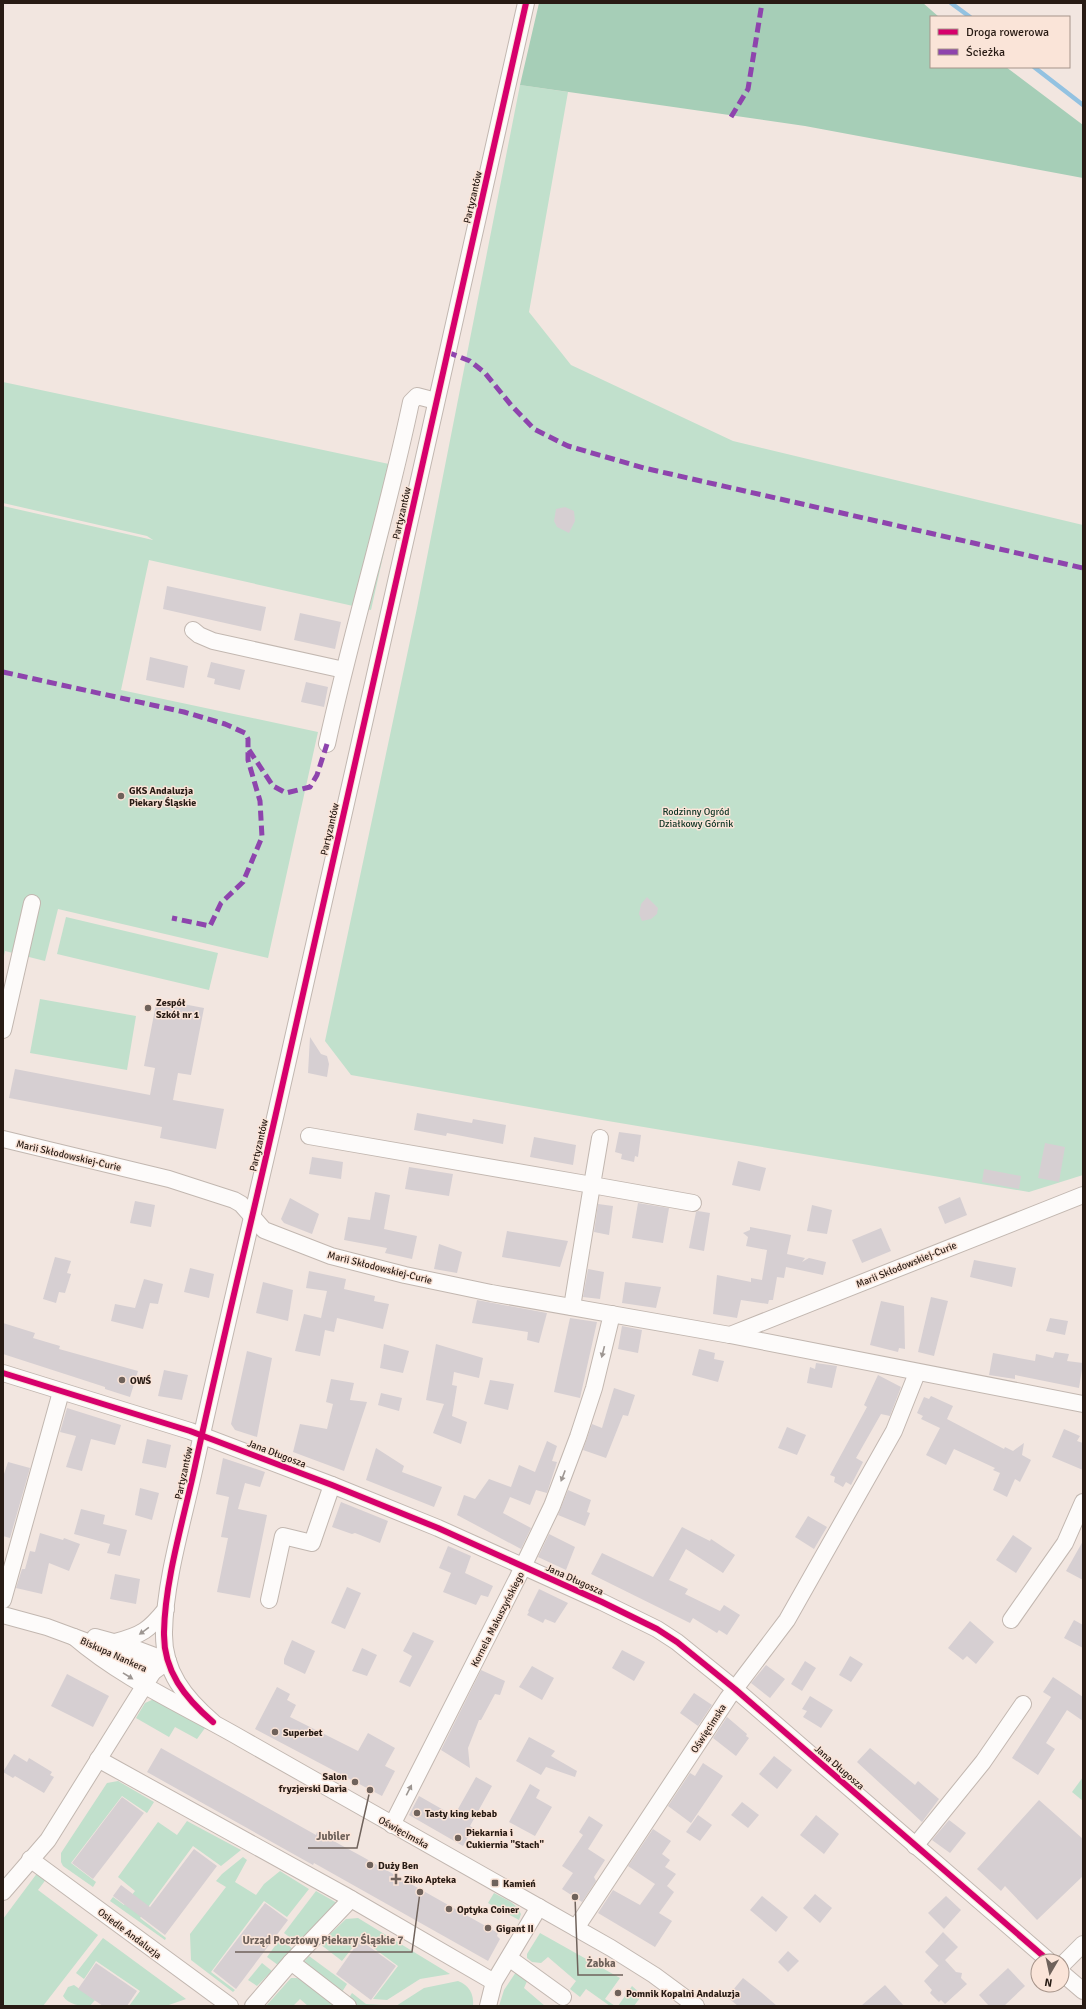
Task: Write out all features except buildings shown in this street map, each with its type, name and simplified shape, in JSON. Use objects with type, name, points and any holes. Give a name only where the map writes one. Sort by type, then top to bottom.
[{"type":"street","name":"Partyzantów","points":[[168,1661],[163,1636],[171,1576],[526,3]]},
{"type":"street","points":[[327,744],[411,402],[417,396],[436,401]]},
{"type":"street","points":[[193,630],[199,635],[213,641],[344,670]]},
{"type":"street","points":[[3,1030],[32,903]]},
{"type":"street","points":[[309,1136],[693,1203]]},
{"type":"street","points":[[572,1307],[600,1138]]},
{"type":"street","name":"Marii Skłodowskiej-Curie","points":[[3,1139],[169,1179],[234,1200],[241,1204],[264,1230],[332,1256],[405,1275],[730,1335],[917,1373],[1083,1404]]},
{"type":"street","name":"Marii Skłodowskiej-Curie","points":[[730,1335],[1083,1195]]},
{"type":"street","name":"Kornela Makuszyńskiego","points":[[392,1825],[523,1567],[552,1506],[578,1437],[594,1388],[612,1314]]},
{"type":"street","name":"Jana Długosza","points":[[3,1373],[202,1435],[332,1485],[438,1528],[602,1602],[657,1629],[677,1642],[735,1689],[1040,1953]]},
{"type":"street","name":"Oświęcimska","points":[[576,1928],[735,1689],[787,1620],[847,1517],[894,1431],[917,1373]]},
{"type":"street","points":[[3,1600],[61,1392]]},
{"type":"street","points":[[269,1600],[283,1536],[312,1543],[332,1485]]},
{"type":"street","points":[[1011,1620],[1065,1543],[1083,1502]]},
{"type":"street","name":"Biskupa Nankera","points":[[115,1642],[141,1634],[155,1623],[166,1609]]},
{"type":"street","name":"Biskupa Nankera","points":[[3,1615],[70,1635],[153,1672]]},
{"type":"street","name":"Biskupa Nankera","points":[[70,1635],[96,1637],[115,1642],[168,1661]]},
{"type":"street","name":"Biskupa Nankera","points":[[70,1635],[89,1650],[144,1686]]},
{"type":"street","points":[[3,1892],[48,1840],[153,1672],[168,1661]]},
{"type":"street","name":"Oświęcimska","points":[[168,1661],[173,1677],[185,1696],[213,1722]]},
{"type":"street","name":"Oświęcimska","points":[[144,1686],[213,1722],[392,1825],[539,1906],[654,1976],[696,2006]]},
{"type":"street","points":[[916,1846],[983,1762],[1023,1704]]},
{"type":"street","points":[[98,1759],[351,1899],[494,1982]]},
{"type":"street","name":"Osiedle Andaluzja","points":[[30,1859],[230,2006]]},
{"type":"street","points":[[253,2006],[291,1962],[351,1899]]},
{"type":"street","points":[[488,2006],[494,1982],[539,1906]]},
{"type":"street","points":[[1070,1957],[1083,1944]]},
{"type":"street","points":[[509,1958],[563,1998]]},
{"type":"street","points":[[291,1962],[348,2006]]},
{"type":"street","points":[[1070,1980],[1083,1991]]},
{"type":"green space","points":[[539,3],[923,3],[938,16],[930,16],[930,68],[1007,68],[1083,125],[1083,178],[805,126],[520,85]]},
{"type":"green space","name":"Rodzinny Ogród Działkowy Górnik","points":[[520,85],[568,92],[529,312],[571,365],[733,441],[1083,525],[1083,1175],[1029,1192],[602,1120],[351,1075],[325,1041],[417,608]]},
{"type":"green space","points":[[3,382],[403,467],[371,610],[149,560],[121,690],[318,732],[268,958],[58,909],[45,961],[5,951],[3,961],[3,506],[153,540],[147,536],[3,503]]},
{"type":"green space","points":[[66,917],[218,953],[209,990],[57,954]]},
{"type":"green space","points":[[40,999],[136,1016],[127,1070],[30,1053]]},
{"type":"green space","points":[[154,1699],[205,1728],[197,1739],[175,1727],[169,1737],[136,1718],[145,1703]]},
{"type":"green space","points":[[1083,1777],[1083,1801],[1072,1792]]},
{"type":"green space","points":[[118,1781],[154,1802],[147,1813],[122,1796],[71,1863],[96,1882],[93,1887],[63,1866],[61,1862],[61,1853],[107,1783]]},
{"type":"green space","points":[[187,1821],[241,1850],[221,1866],[193,1846],[140,1918],[166,1938],[165,1940],[110,1901],[113,1897],[124,1905],[135,1891],[118,1877],[158,1822],[177,1835]]},
{"type":"green space","points":[[243,1857],[247,1860],[235,1882],[256,1895],[264,1884],[280,1871],[309,1889],[287,1917],[264,1901],[211,1972],[235,1990],[233,1992],[191,1960],[190,1934],[226,1887],[216,1881],[222,1874]]},
{"type":"green space","points":[[38,1872],[47,1878],[38,1890],[98,1935],[43,2006],[3,2006],[3,1919]]},
{"type":"green space","points":[[316,1891],[337,1903],[299,1944],[284,1933]]},
{"type":"green space","points":[[494,1893],[517,1907],[521,1914],[519,1920],[488,1903]]},
{"type":"green space","points":[[358,1918],[450,1974],[420,1979],[387,2000],[373,1999],[398,1966],[360,1938],[342,1961],[320,1944],[346,1919]]},
{"type":"green space","points":[[540,1933],[620,1978],[605,1999],[615,2006],[610,2006],[586,1989],[580,1997],[570,1989],[576,1981],[548,1957],[541,1963],[532,1962],[527,1958],[527,1954]]},
{"type":"green space","points":[[103,1938],[186,1999],[166,2006],[129,2006],[140,1991],[96,1961],[84,1979],[76,1973]]},
{"type":"green space","points":[[280,1939],[293,1949],[278,1965],[267,1957]]},
{"type":"green space","points":[[309,1956],[347,1984],[342,1992],[305,1965],[304,1962]]},
{"type":"green space","points":[[262,1963],[272,1971],[257,1986],[248,1980]]},
{"type":"green space","points":[[516,1972],[528,1979],[524,1988],[545,2006],[499,2006],[504,1990]]},
{"type":"green space","points":[[291,1978],[297,1978],[303,1981],[339,2006],[308,2006],[300,1999],[293,2006],[266,2006]]},
{"type":"green space","points":[[458,1981],[470,1990],[473,1998],[473,2006],[396,2006],[424,1988]]},
{"type":"green space","points":[[74,1985],[95,2000],[90,2006],[75,2004],[65,1999],[63,1996],[68,1987]]},
{"type":"green space","points":[[632,1986],[642,1995],[634,2006],[618,2006]]},
{"type":"green space","points":[[352,1993],[366,2004],[383,2005],[354,2006],[347,2001]]},
{"type":"waterway","points":[[951,3],[969,16]]},
{"type":"waterway","points":[[1035,68],[1083,105]]},
{"type":"marked path","points":[[731,117],[748,89],[762,3]]},
{"type":"marked path","points":[[447,352],[470,361],[485,373],[511,405],[534,429],[568,446],[644,468],[1083,568]]},
{"type":"marked path","points":[[3,672],[184,712],[225,724],[245,733],[248,739],[248,760],[260,801],[262,837],[243,882],[221,903],[210,926],[172,918]]},
{"type":"marked path","points":[[249,750],[273,786],[286,793],[310,787],[317,775],[327,744]]},
{"type":"cycle path","points":[[213,1722],[185,1693],[178,1683],[167,1659],[164,1632],[165,1612],[171,1570],[267,1154],[526,3]]},
{"type":"cycle path","points":[[3,1373],[190,1431],[332,1485],[438,1528],[602,1602],[657,1629],[677,1642],[735,1689],[1040,1953]]},
{"type":"place","name":"GKS Andaluzja Piekary Śląskie","points":[[121,796]]},
{"type":"place","name":"Zespół Szkół nr 1","points":[[148,1008]]},
{"type":"place","name":"OWŚ","points":[[122,1380]]},
{"type":"place","name":"Superbet","points":[[275,1732]]},
{"type":"place","name":"Salon fryzjerski Daria","points":[[355,1782]]},
{"type":"place","name":"Jubiler","points":[[370,1790]]},
{"type":"place","name":"Tasty king kebab","points":[[417,1813]]},
{"type":"place","name":"Piekarnia i Cukiernia \"Stach\"","points":[[458,1838]]},
{"type":"place","name":"Duży Ben","points":[[370,1865]]},
{"type":"place","name":"Ziko Apteka","points":[[396,1879]]},
{"type":"place","name":"Kamień","points":[[495,1883]]},
{"type":"place","name":"Urząd Pocztowy Piekary Śląskie 7","points":[[420,1892]]},
{"type":"place","name":"Żabka","points":[[575,1897]]},
{"type":"place","name":"Optyka Coiner","points":[[449,1909]]},
{"type":"place","name":"Gigant II","points":[[488,1928]]},
{"type":"place","name":"Pomnik Kopalni Andaluzja","points":[[618,1993]]}]
